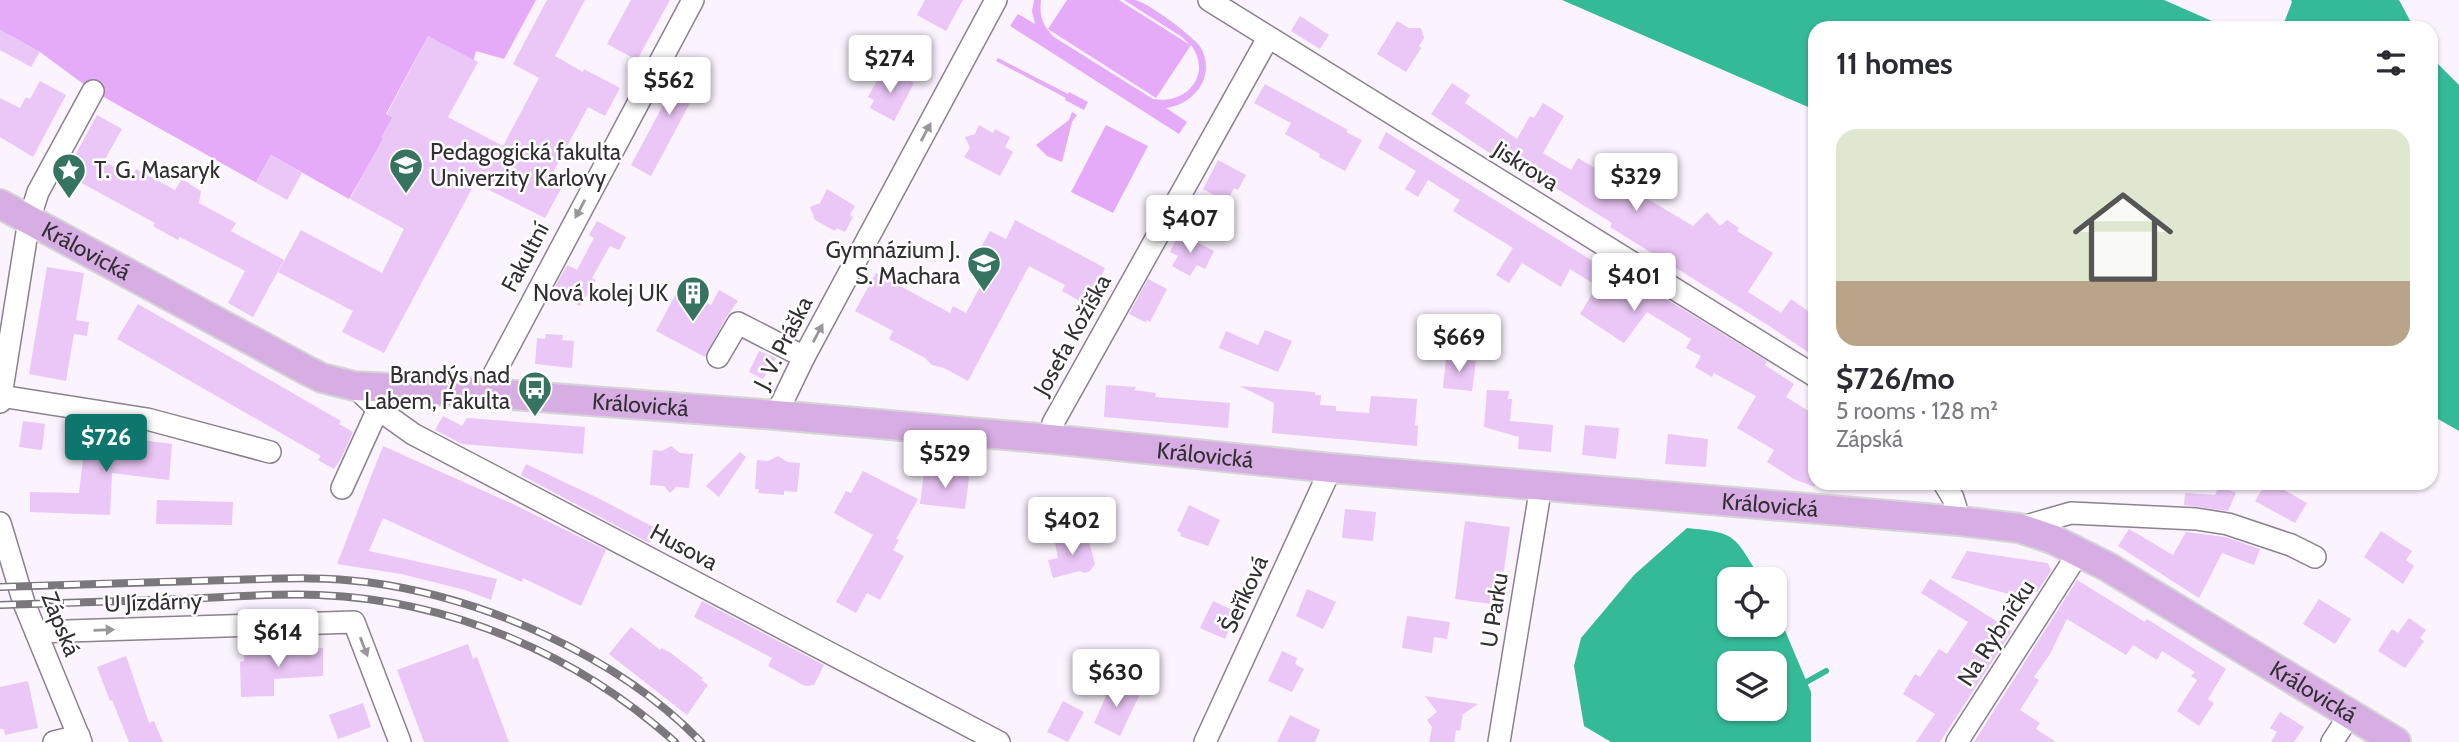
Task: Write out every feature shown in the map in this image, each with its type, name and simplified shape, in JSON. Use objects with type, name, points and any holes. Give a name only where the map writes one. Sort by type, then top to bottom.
[{"type":"main road","name":"Královická","points":[[0,204],[306,370],[322,378],[354,386],[487,393],[776,415],[1050,439],[1331,468],[2019,528],[2052,539],[2108,566],[2396,742]]},
{"type":"street","name":"Fakultní","points":[[487,393],[494,374],[563,241],[693,0]]},
{"type":"street","name":"J. V. Práška","points":[[776,415],[804,357],[996,0]]},
{"type":"street","name":"Jiskrova","points":[[1209,0],[1808,372]]},
{"type":"street","name":"Josefa Kožíška","points":[[1050,439],[1053,423],[1268,38]]},
{"type":"street","points":[[0,402],[29,220],[35,198],[93,91]]},
{"type":"street","points":[[718,357],[738,323],[804,357]]},
{"type":"street","name":"Husova","points":[[354,386],[378,409],[413,434],[999,742]]},
{"type":"street","points":[[1,396],[147,419],[270,452]]},
{"type":"street","points":[[342,488],[378,409]]},
{"type":"street","name":"Šeříková","points":[[1205,742],[1331,468]]},
{"type":"street","name":"U Parku","points":[[1499,742],[1541,486]]},
{"type":"street","points":[[1948,490],[1960,521]]},
{"type":"street","points":[[2019,528],[2071,513],[2196,519],[2228,524],[2291,545],[2315,557]]},
{"type":"street","name":"Zápská","points":[[0,523],[4,548],[18,587],[80,739]]},
{"type":"street","name":"Na Rybníčku","points":[[1957,742],[2079,552]]},
{"type":"street","name":"U Jízdárny","points":[[36,632],[354,622],[400,742]]},
{"type":"street","points":[[2332,742],[2351,713]]},
{"type":"street","points":[[54,742],[80,739]]},
{"type":"shaded area","points":[[0,0],[536,0],[504,59],[476,51],[473,62],[428,36],[386,114],[393,117],[438,168],[376,152],[349,199],[271,155],[256,182],[287,200],[93,91],[40,52],[0,30]]},
{"type":"shaded area","points":[[1034,0],[1041,0],[1043,20],[1047,29],[1054,37],[1153,99],[1176,97],[1193,86],[1199,67],[1191,45],[1156,98],[1048,29],[1067,0],[1119,0],[1190,45],[1182,37],[1124,0],[1135,0],[1160,13],[1190,36],[1201,48],[1206,69],[1194,95],[1166,108],[1187,122],[1179,134],[1010,26],[1018,14],[1035,24],[1032,11]]},
{"type":"shaded area","points":[[1562,0],[2164,0],[2212,21],[1808,21],[1808,107]]},
{"type":"shaded area","points":[[2291,0],[2399,0],[2410,21],[2285,21]]},
{"type":"shaded area","points":[[998,58],[1088,102],[1084,110],[996,61]]},
{"type":"shaded area","points":[[2438,64],[2459,85],[2459,431],[2438,419]]},
{"type":"shaded area","points":[[1072,112],[1077,115],[1072,122],[1062,162],[1047,156],[1036,145],[1069,120]]},
{"type":"shaded area","points":[[1106,125],[1148,146],[1113,213],[1071,192]]},
{"type":"shaded area","points":[[1687,528],[1725,535],[1738,544],[1754,567],[1717,567],[1717,637],[1787,635],[1811,692],[1811,742],[1611,742],[1584,726],[1574,666],[1581,638],[1634,575]]},
{"type":"building","name":"Pedagogická fakulta Univerzity Karlovy","points":[[547,0],[585,0],[555,56],[620,88],[605,116],[588,107],[549,180],[562,187],[545,218],[475,183],[384,353],[342,332],[353,311],[278,272],[301,230],[382,273],[404,229],[350,199],[383,138],[381,137],[392,118],[387,114],[428,36],[478,62],[448,117],[503,146],[539,78],[513,64]]},
{"type":"building","points":[[631,0],[670,0],[637,60],[607,44]]},
{"type":"building","points":[[925,0],[963,0],[946,31],[917,15]]},
{"type":"building","points":[[1300,16],[1329,35],[1320,49],[1291,31]]},
{"type":"building","points":[[1397,21],[1409,28],[1421,28],[1424,38],[1406,72],[1377,54]]},
{"type":"building","points":[[0,30],[40,52],[31,67],[0,50]]},
{"type":"building","points":[[688,59],[708,69],[651,176],[631,165]]},
{"type":"building","points":[[890,70],[914,83],[894,121],[870,108],[874,100],[868,97],[880,75],[886,78]]},
{"type":"building","points":[[40,81],[66,95],[33,157],[0,137],[0,98],[20,108],[26,97],[30,99]]},
{"type":"building","points":[[1452,83],[1470,95],[1465,103],[1517,139],[1530,116],[1534,118],[1543,103],[1564,116],[1543,153],[1571,170],[1578,158],[1605,174],[1608,168],[1613,171],[1623,153],[1644,166],[1636,185],[1649,193],[1646,198],[1693,226],[1707,212],[1720,226],[1727,220],[1739,228],[1737,231],[1773,253],[1748,292],[1781,313],[1791,299],[1808,311],[1808,352],[1610,227],[1612,223],[1546,182],[1542,188],[1431,114]]},
{"type":"building","points":[[1265,84],[1362,140],[1345,171],[1285,134],[1291,123],[1254,103]]},
{"type":"building","points":[[97,115],[122,129],[104,161],[132,177],[136,169],[175,190],[182,179],[201,191],[199,203],[236,223],[231,231],[284,260],[253,317],[228,303],[245,271],[180,237],[178,240],[153,226],[155,223],[65,174]]},
{"type":"building","points":[[979,125],[993,133],[995,129],[1010,137],[1005,147],[1013,152],[1000,176],[964,157],[970,148],[965,137],[975,134]]},
{"type":"building","points":[[1386,132],[1607,270],[1610,265],[1621,271],[1767,361],[1765,365],[1794,384],[1786,397],[1808,411],[1808,484],[1767,462],[1774,450],[1737,428],[1756,396],[1714,373],[1712,377],[1695,367],[1701,356],[1686,348],[1691,339],[1647,312],[1624,343],[1580,314],[1597,286],[1570,269],[1561,287],[1522,263],[1509,283],[1496,275],[1513,248],[1453,211],[1460,200],[1428,180],[1418,197],[1405,189],[1416,171],[1378,148]]},
{"type":"building","points":[[271,155],[302,173],[287,200],[256,182]]},
{"type":"building","points":[[1218,160],[1246,175],[1238,190],[1234,188],[1227,202],[1203,189]]},
{"type":"building","points":[[827,189],[855,206],[845,232],[837,228],[835,231],[815,220],[810,207],[820,203]]},
{"type":"building","points":[[1015,220],[1105,268],[1085,304],[1062,291],[1065,285],[1029,266],[968,381],[944,368],[932,365],[925,358],[889,339],[893,331],[855,311],[876,273],[950,313],[953,306],[966,313],[995,259],[979,251],[990,231],[1006,239]]},
{"type":"building","points":[[597,221],[626,237],[619,250],[610,246],[592,278],[596,280],[580,306],[552,292],[567,265],[577,270],[594,238],[589,235]]},
{"type":"building","points":[[1179,233],[1214,251],[1205,269],[1197,265],[1190,276],[1172,266],[1178,256],[1170,252]]},
{"type":"building","points":[[47,267],[84,273],[76,320],[89,322],[87,336],[74,334],[66,381],[29,374]]},
{"type":"building","points":[[1148,279],[1167,289],[1150,322],[1145,322],[1129,314]]},
{"type":"building","name":"Nová kolej UK","points":[[679,288],[711,305],[719,290],[738,301],[705,357],[656,331]]},
{"type":"building","points":[[138,304],[341,421],[339,424],[353,432],[334,469],[318,460],[321,456],[117,339]]},
{"type":"building","points":[[1265,330],[1292,341],[1278,372],[1219,348],[1226,331],[1258,345]]},
{"type":"building","points":[[546,334],[563,335],[562,340],[574,341],[572,368],[535,364],[537,338],[545,339]]},
{"type":"building","points":[[759,351],[776,358],[763,379],[749,372]]},
{"type":"building","points":[[1446,357],[1476,361],[1472,391],[1443,388]]},
{"type":"building","points":[[1106,385],[1136,387],[1134,390],[1156,393],[1155,397],[1230,403],[1228,428],[1104,417]]},
{"type":"building","points":[[1240,386],[1315,392],[1315,395],[1321,395],[1320,405],[1336,406],[1336,411],[1369,413],[1371,396],[1417,399],[1417,446],[1272,433],[1274,403]]},
{"type":"building","points":[[1487,390],[1509,391],[1508,399],[1512,399],[1510,421],[1553,425],[1551,452],[1518,449],[1519,437],[1484,427]]},
{"type":"building","points":[[443,416],[462,426],[467,418],[585,427],[583,454],[462,444],[435,430]]},
{"type":"building","points":[[23,421],[45,424],[42,450],[19,447]]},
{"type":"building","points":[[1585,425],[1619,428],[1616,459],[1582,455]]},
{"type":"building","points":[[86,433],[172,444],[169,480],[112,473],[110,515],[30,512],[30,492],[79,493]]},
{"type":"building","points":[[1668,434],[1708,439],[1706,467],[1665,464]]},
{"type":"building","points":[[383,446],[517,506],[606,550],[581,606],[383,518],[369,551],[497,579],[491,600],[465,590],[401,574],[337,564]]},
{"type":"building","points":[[671,446],[680,453],[693,454],[689,488],[676,487],[670,493],[664,486],[650,485],[653,450],[662,451]]},
{"type":"building","points":[[740,452],[746,457],[719,497],[706,486]]},
{"type":"building","points":[[778,456],[788,462],[800,463],[797,492],[784,491],[784,495],[758,493],[759,489],[755,489],[757,460],[768,461]]},
{"type":"building","points":[[526,464],[661,531],[649,543],[521,475]]},
{"type":"building","points":[[863,471],[918,499],[896,539],[899,540],[893,550],[904,556],[880,600],[867,593],[856,613],[836,602],[873,535],[834,513],[846,491],[851,493]]},
{"type":"building","points":[[924,473],[962,473],[969,478],[965,509],[920,504]]},
{"type":"building","points":[[2217,490],[2236,493],[2228,511],[2184,505],[2185,493],[2215,495]]},
{"type":"building","points":[[2262,490],[2284,490],[2307,503],[2295,523],[2255,501]]},
{"type":"building","points":[[157,500],[233,502],[232,525],[156,524]]},
{"type":"building","points":[[1189,505],[1220,520],[1208,546],[1180,536],[1181,533],[1177,531]]},
{"type":"building","points":[[1345,509],[1376,512],[1373,541],[1342,538]]},
{"type":"building","points":[[1465,521],[1510,527],[1499,605],[1455,599]]},
{"type":"building","points":[[2129,529],[2173,555],[2186,532],[2225,537],[2260,549],[2254,565],[2222,553],[2199,598],[2118,546]]},
{"type":"building","points":[[2381,531],[2412,551],[2406,560],[2414,566],[2403,584],[2364,557]]},
{"type":"building","points":[[1087,534],[1095,564],[1090,571],[1053,578],[1048,560],[1058,558],[1055,543]]},
{"type":"building","points":[[1967,551],[2048,563],[2051,571],[2037,592],[2022,589],[2019,597],[1951,578]]},
{"type":"building","points":[[1930,579],[2012,631],[1940,742],[1916,742],[1935,714],[1903,694],[1915,674],[1920,677],[1939,649],[1947,654],[1968,622],[1921,593]]},
{"type":"building","points":[[2077,580],[2145,622],[2147,619],[2226,669],[2208,699],[2214,703],[2199,726],[2177,711],[2197,680],[2191,676],[2195,672],[2162,651],[2157,660],[2133,645],[2126,655],[2067,619],[2050,654],[2034,677],[2039,680],[2020,710],[2040,723],[2036,729],[2056,742],[1974,742]]},
{"type":"building","points":[[1307,589],[1336,602],[1323,629],[1296,616]]},
{"type":"building","points":[[2319,599],[2351,619],[2335,644],[2303,624]]},
{"type":"building","points":[[702,601],[824,665],[814,685],[805,686],[768,666],[772,658],[694,617]]},
{"type":"building","points":[[1213,601],[1237,612],[1225,639],[1200,628]]},
{"type":"building","points":[[1407,616],[1450,622],[1447,639],[1434,637],[1432,653],[1402,648]]},
{"type":"building","points":[[2409,618],[2426,630],[2420,638],[2424,641],[2405,668],[2378,651],[2392,629],[2398,633]]},
{"type":"building","points":[[631,627],[660,650],[662,648],[672,654],[708,685],[687,715],[609,654]]},
{"type":"building","points":[[468,644],[473,659],[477,657],[509,742],[424,742],[397,670]]},
{"type":"building","points":[[281,648],[323,648],[323,676],[274,679],[274,696],[241,697],[240,662],[244,661],[244,654],[281,654]]},
{"type":"building","points":[[1282,651],[1297,658],[1295,664],[1304,669],[1292,692],[1268,681]]},
{"type":"building","points":[[126,656],[149,723],[154,721],[163,742],[129,742],[112,700],[110,701],[97,667]]},
{"type":"building","points":[[28,681],[38,728],[5,735],[4,729],[0,729],[0,687]]},
{"type":"building","points":[[1112,683],[1139,696],[1120,736],[1094,723]]},
{"type":"building","points":[[1425,696],[1478,704],[1463,714],[1460,731],[1456,730],[1454,742],[1429,742],[1432,727],[1427,720],[1437,712]]},
{"type":"building","points":[[1063,701],[1084,712],[1068,742],[1047,732]]},
{"type":"building","points":[[363,703],[371,727],[338,739],[329,715]]},
{"type":"building","points":[[2280,712],[2304,727],[2294,742],[2271,742],[2277,732],[2270,728]]},
{"type":"building","points":[[1290,715],[1320,730],[1315,742],[1277,742]]},
{"type":"waterway","points":[[1801,685],[1826,671]]},
{"type":"railway","points":[[0,587],[315,578],[366,582],[411,590],[456,601],[546,635],[630,683],[668,711],[701,742]]},
{"type":"railway","points":[[0,605],[319,595],[368,599],[416,608],[509,637],[554,658],[637,711],[675,742]]},
{"type":"place","name":"Pedagogická fakulta Univerzity Karlovy","points":[[406,195]]},
{"type":"place","name":"T. G. Masaryk","points":[[69,200]]},
{"type":"place","name":"Gymnázium J. S. Machara","points":[[984,293]]},
{"type":"place","name":"Nová kolej UK","points":[[693,323]]},
{"type":"place","name":"Brandýs nad Labem, Fakulta","points":[[535,418]]}]
